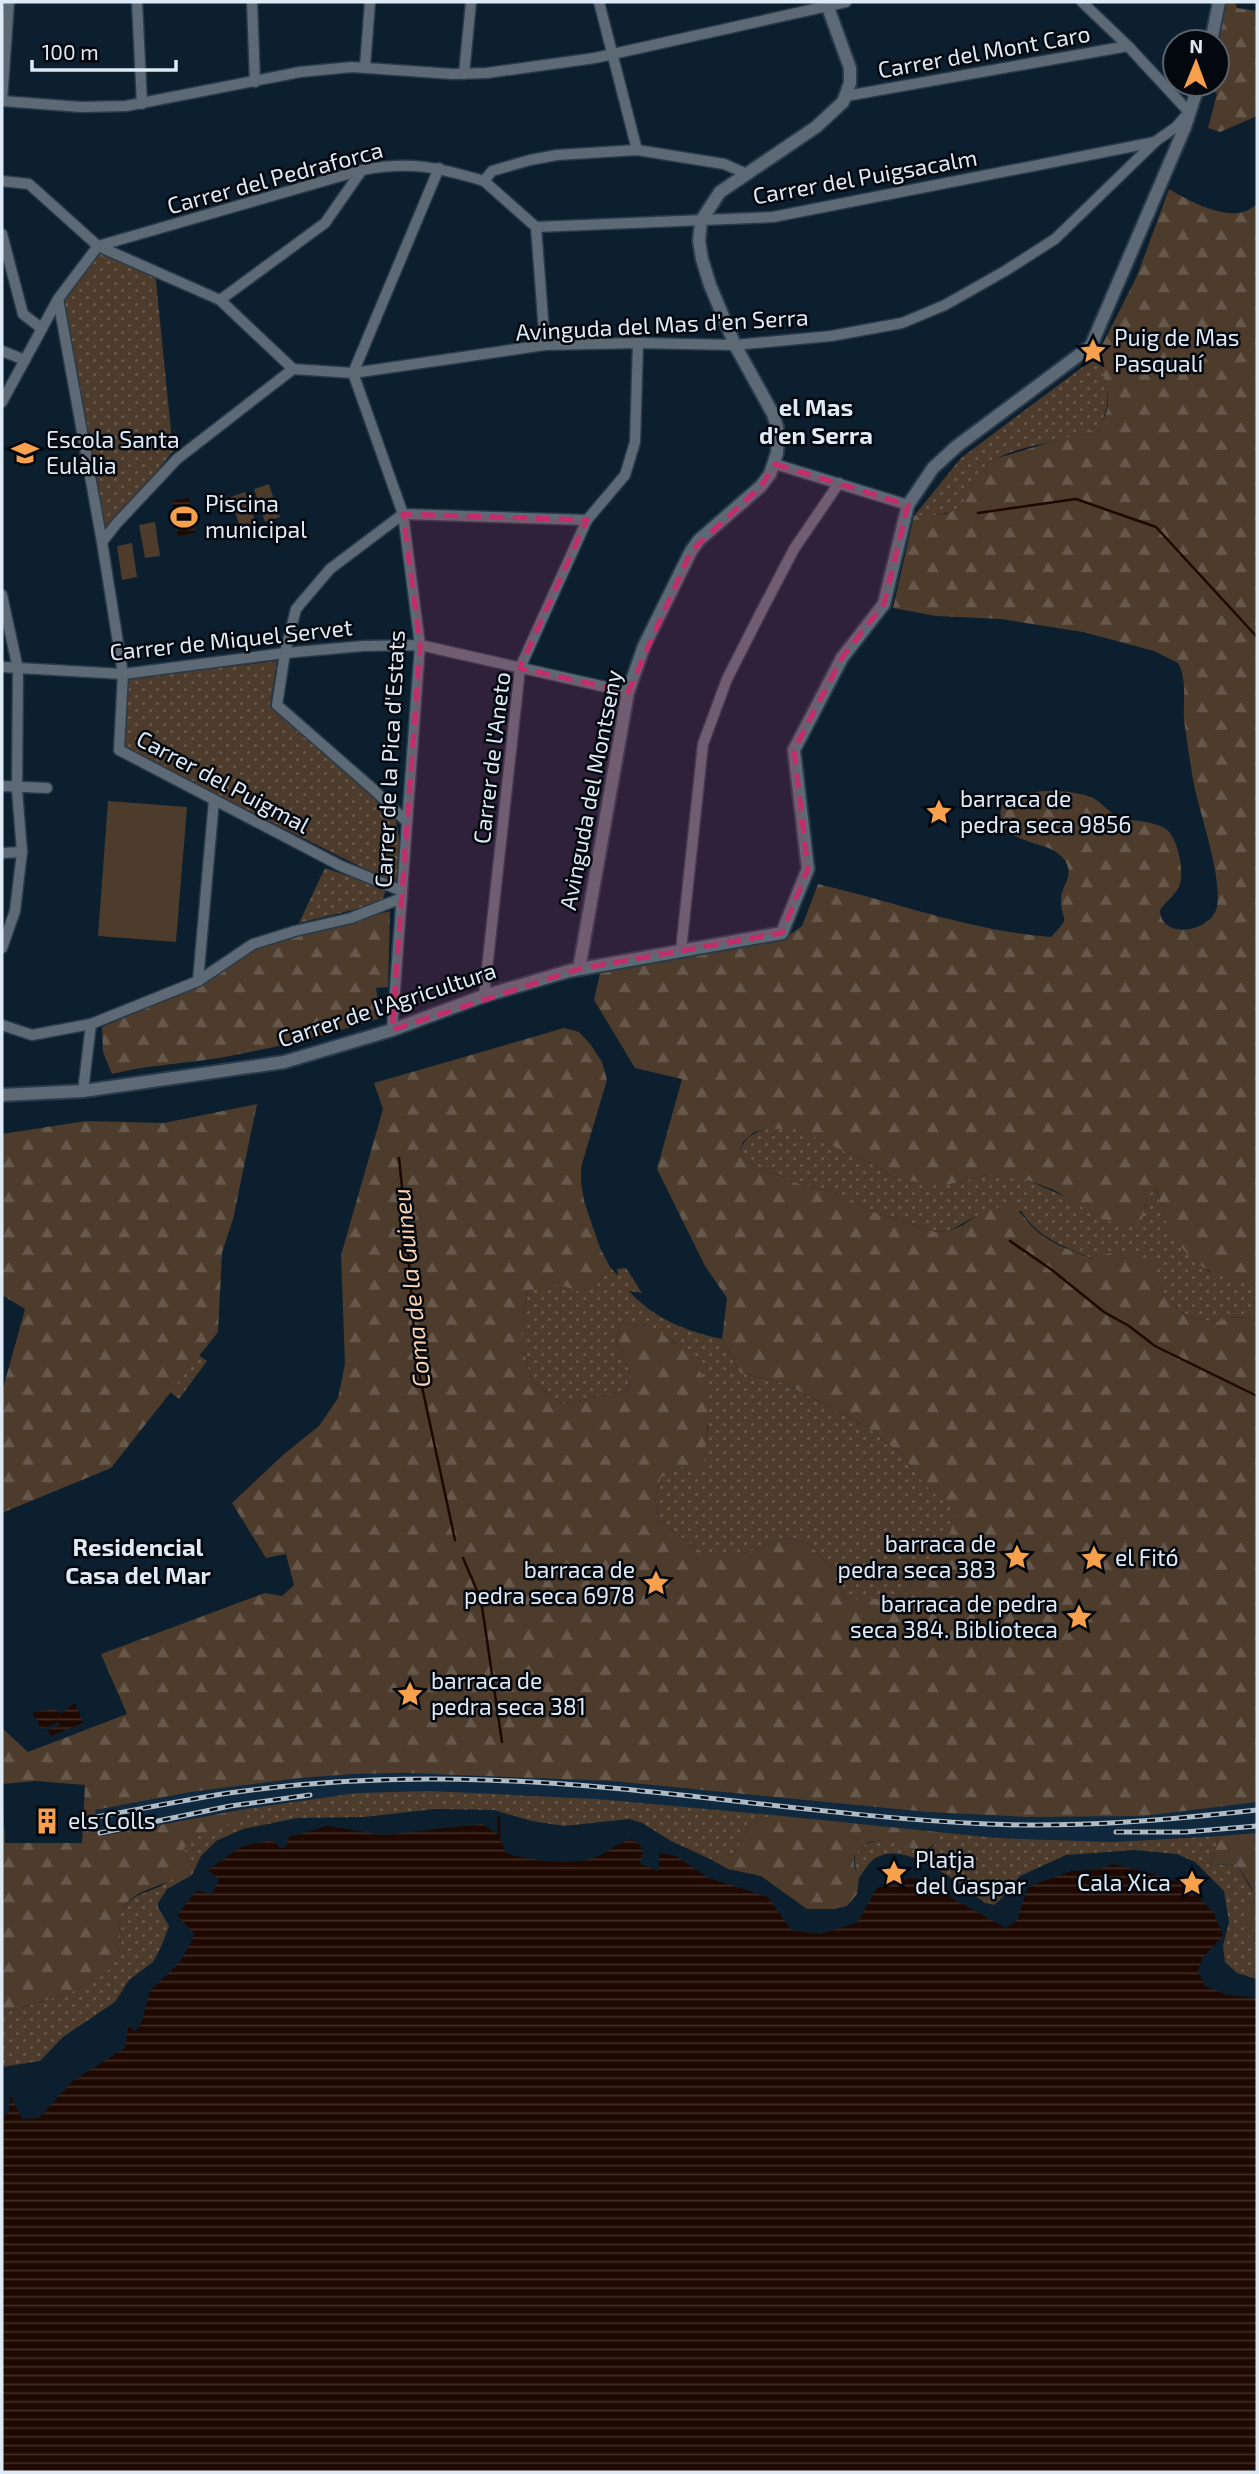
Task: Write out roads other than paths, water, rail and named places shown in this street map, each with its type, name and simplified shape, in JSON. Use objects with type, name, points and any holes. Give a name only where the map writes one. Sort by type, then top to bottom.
[{"type":"street","points":[[9,2],[2,101],[81,107],[142,104],[313,70],[365,66],[464,74],[595,58],[827,4],[846,2]]},
{"type":"street","points":[[137,2],[142,104]]},
{"type":"street","points":[[251,2],[255,82]]},
{"type":"street","points":[[365,66],[370,2]]},
{"type":"street","points":[[464,74],[471,2]]},
{"type":"street","points":[[599,2],[637,150]]},
{"type":"street","points":[[1082,2],[1128,46],[1189,112]]},
{"type":"street","points":[[1214,28],[1219,2]]},
{"type":"street","points":[[827,4],[850,68],[850,83],[846,96],[834,113],[825,120],[720,192],[701,221],[699,241],[702,260],[735,345],[775,420],[778,439],[775,464],[908,505],[933,468],[957,446],[1091,346],[1185,127],[1194,98]]},
{"type":"street","name":"Carrer del Mont Caro","points":[[846,96],[1128,46]]},
{"type":"street","name":"Avinguda del Mas d'en Serra","points":[[293,369],[354,373],[545,345],[735,345],[831,336],[902,323],[945,305],[1055,239],[1189,112]]},
{"type":"street","name":"Carrer del Puigsacalm","points":[[536,227],[773,217],[1156,141]]},
{"type":"street","points":[[545,345],[536,227],[484,181],[492,171],[557,155],[637,150],[724,164],[747,174]]},
{"type":"street","name":"Carrer del Pedraforca","points":[[98,246],[391,164],[439,168],[484,181]]},
{"type":"street","points":[[354,373],[439,168]]},
{"type":"street","points":[[220,300],[325,223],[362,170]]},
{"type":"street","points":[[2,181],[29,184],[98,246],[220,300],[293,369],[177,459],[102,542]]},
{"type":"street","points":[[2,234],[23,314],[41,328]]},
{"type":"street","points":[[2,402],[58,299],[98,246]]},
{"type":"street","name":"Carrer del Puigmal","points":[[58,299],[123,674],[119,750],[341,866],[402,894]]},
{"type":"street","name":"Carrer de l'Aneto","points":[[484,996],[520,668],[587,520],[625,475],[635,442],[638,343]]},
{"type":"street","points":[[2,351],[25,360]]},
{"type":"street","name":"Carrer de la Pica d'Estats","points":[[354,373],[402,514],[420,645],[392,1030]]},
{"type":"street","name":"Avinguda del Montseny","points":[[579,969],[628,692],[644,646],[691,551],[699,540],[761,486],[775,464]]},
{"type":"street","points":[[681,950],[703,744],[727,679],[794,548],[839,483]]},
{"type":"street","name":"Carrer de l'Agricultura","points":[[2,1095],[83,1091],[284,1062],[392,1030],[484,996],[579,969],[782,933],[808,869],[794,750],[842,658],[884,604],[908,505]]},
{"type":"street","points":[[407,822],[277,705],[285,653],[296,609],[330,569],[402,514],[587,520]]},
{"type":"street","points":[[2,595],[18,669],[17,787],[22,852],[15,911],[2,948]]},
{"type":"street","name":"Carrer de Miquel Servet","points":[[2,667],[123,674],[285,653],[363,646],[420,645],[628,692]]},
{"type":"street","points":[[2,786],[47,788]]},
{"type":"street","points":[[198,981],[214,800]]},
{"type":"street","points":[[2,853],[22,852]]},
{"type":"street","points":[[2,1025],[32,1035],[91,1024],[198,981],[253,944],[351,918],[402,894]]},
{"type":"street","points":[[2,911],[15,911]]},
{"type":"street","points":[[83,1091],[91,1024]]},
{"type":"waterway","points":[[978,513],[1076,499],[1156,527],[1257,637]]},
{"type":"waterway","name":"Coma de la Guineu","points":[[399,1158],[416,1359],[455,1540]]},
{"type":"waterway","points":[[1010,1241],[1052,1270],[1104,1312],[1129,1326],[1155,1346],[1257,1396]]},
{"type":"waterway","name":"Coma de la Guineu","points":[[463,1558],[481,1600],[502,1742]]},
{"type":"waterway","name":"Coma de la Guineu","points":[[499,1817],[499,1835]]},
{"type":"railway","points":[[96,1817],[261,1789],[422,1779],[612,1788],[863,1815],[988,1824],[1123,1822],[1257,1810]]},
{"type":"railway","points":[[100,1833],[230,1806],[310,1795]]},
{"type":"railway","points":[[1116,1832],[1185,1832],[1257,1826]]},
{"type":"place","name":"Puig de Mas Pasqualí","points":[[1093,351]]},
{"type":"place","name":"Escola Santa Eulàlia","points":[[25,453]]},
{"type":"place","name":"Piscina municipal","points":[[184,517]]},
{"type":"place","name":"barraca de pedra seca 9856","points":[[939,812]]},
{"type":"place","name":"barraca de pedra seca 383","points":[[1017,1557]]},
{"type":"place","name":"el Fitó","points":[[1094,1558]]},
{"type":"place","name":"barraca de pedra seca 6978","points":[[656,1583]]},
{"type":"place","name":"barraca de pedra seca 384. Biblioteca","points":[[1079,1617]]},
{"type":"place","name":"barraca de pedra seca 381","points":[[410,1694]]},
{"type":"place","name":"els Colls","points":[[47,1821]]},
{"type":"place","name":"Platja del Gaspar","points":[[894,1873]]},
{"type":"place","name":"Cala Xica","points":[[1192,1883]]},
{"type":"district","name":"el Mas d'en Serra","points":[[816,422]]},
{"type":"district","name":"Residencial Casa del Mar","points":[[138,1562]]}]
